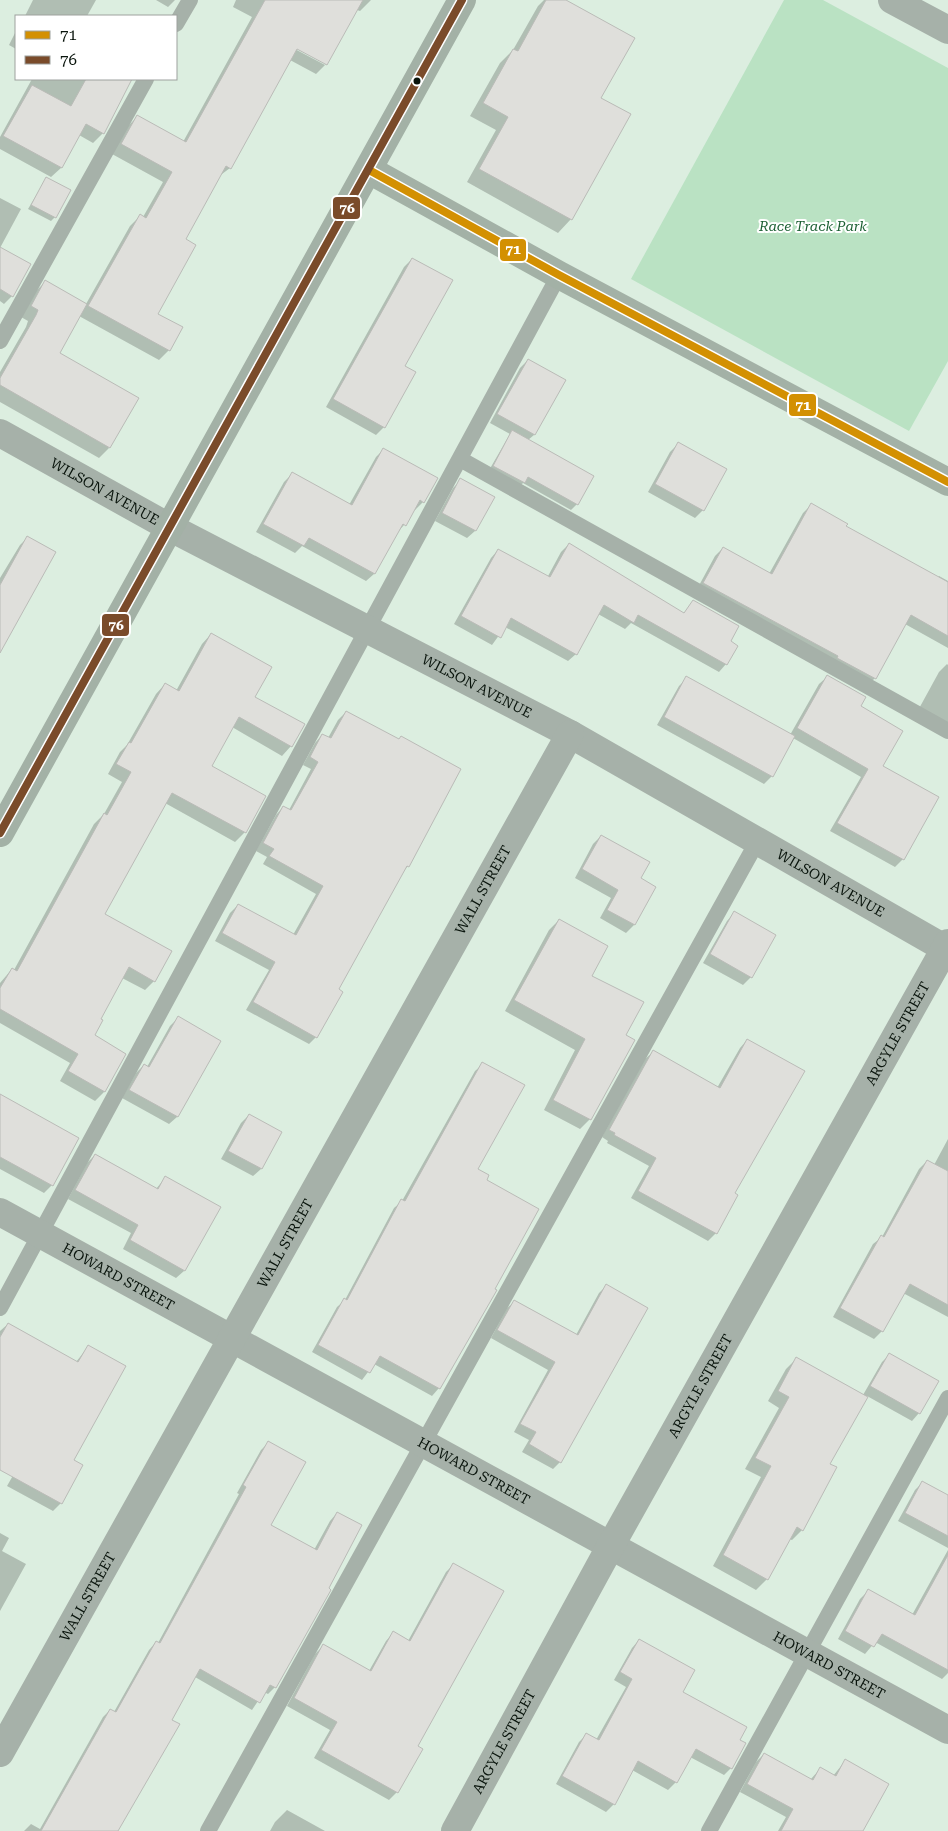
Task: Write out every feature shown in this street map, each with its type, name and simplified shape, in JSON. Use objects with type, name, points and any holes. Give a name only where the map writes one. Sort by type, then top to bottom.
[{"type":"main road","points":[[0,833],[462,0]]},
{"type":"main road","points":[[369,170],[559,275],[948,482]]},
{"type":"street","points":[[892,0],[948,30]]},
{"type":"street","name":"WILSON AVENUE","points":[[0,433],[169,527],[570,734],[757,842],[947,947]]},
{"type":"street","name":"WALL STREET","points":[[0,1754],[570,734]]},
{"type":"street","name":"ARGYLE STREET","points":[[455,1831],[610,1547],[947,947]]},
{"type":"street","name":"HOWARD STREET","points":[[0,1212],[948,1730]]},
{"type":"lane","points":[[178,21],[190,0]]},
{"type":"lane","points":[[0,341],[145,80]]},
{"type":"lane","points":[[0,1308],[559,275]]},
{"type":"lane","points":[[460,459],[948,731]]},
{"type":"lane","points":[[208,1831],[757,842]]},
{"type":"lane","points":[[709,1831],[948,1398]]},
{"type":"green space","name":"Race Track Park","points":[[784,0],[823,0],[948,68],[948,361],[909,431],[631,279]]},
{"type":"building","points":[[265,0],[363,0],[327,65],[297,49],[231,169],[226,166],[186,239],[196,245],[158,314],[183,327],[170,351],[88,306],[140,214],[146,218],[172,172],[121,144],[137,115],[186,142]]},
{"type":"building","points":[[546,0],[566,0],[635,38],[601,98],[631,114],[572,220],[479,169],[508,117],[483,103],[513,49],[518,51]]},
{"type":"building","points":[[85,80],[131,80],[104,134],[86,124],[62,168],[3,136],[32,85],[71,106]]},
{"type":"building","points":[[46,177],[71,190],[56,218],[31,205]]},
{"type":"building","points":[[0,247],[31,264],[13,297],[0,289]]},
{"type":"building","points":[[412,258],[453,280],[405,366],[416,372],[385,428],[333,399]]},
{"type":"building","points":[[45,280],[87,304],[60,353],[139,398],[110,448],[0,385],[0,378],[36,315],[38,310],[31,306]]},
{"type":"building","points":[[528,359],[566,380],[535,435],[497,414]]},
{"type":"building","points":[[512,430],[594,476],[578,505],[528,477],[525,483],[493,466]]},
{"type":"building","points":[[678,442],[727,469],[704,511],[655,484]]},
{"type":"building","points":[[383,448],[438,478],[424,503],[420,500],[406,526],[403,524],[375,574],[309,538],[304,546],[263,524],[292,472],[352,505]]},
{"type":"building","points":[[460,478],[495,497],[476,531],[442,513]]},
{"type":"building","points":[[811,503],[848,524],[846,526],[948,582],[948,636],[911,615],[876,679],[837,658],[838,656],[703,583],[723,547],[772,574]]},
{"type":"building","points":[[27,536],[56,552],[0,653],[0,585]]},
{"type":"building","points":[[569,543],[684,613],[693,600],[739,626],[731,641],[738,646],[727,665],[638,615],[634,623],[604,605],[577,655],[511,618],[501,638],[461,616],[498,549],[550,577]]},
{"type":"building","points":[[211,633],[272,667],[255,697],[305,724],[292,747],[239,717],[212,766],[266,796],[246,833],[172,793],[105,914],[172,951],[155,982],[129,967],[101,1019],[103,1020],[95,1035],[126,1054],[105,1092],[68,1071],[78,1054],[0,1009],[0,988],[12,968],[17,971],[104,813],[107,815],[131,772],[116,764],[129,742],[131,743],[165,683],[179,691]]},
{"type":"building","points":[[827,675],[866,697],[861,706],[903,731],[883,766],[939,797],[904,860],[837,823],[868,769],[797,728]]},
{"type":"building","points":[[686,676],[795,736],[773,777],[664,717]]},
{"type":"building","points":[[346,711],[399,739],[401,736],[461,769],[409,867],[407,866],[339,989],[343,992],[317,1038],[253,1002],[275,962],[222,933],[238,904],[296,935],[323,886],[269,856],[274,849],[263,843],[283,806],[291,810],[318,762],[310,757],[322,734],[331,738]]},
{"type":"building","points":[[601,835],[650,862],[641,878],[656,887],[635,925],[607,910],[618,890],[582,869]]},
{"type":"building","points":[[734,911],[776,935],[752,978],[710,954]]},
{"type":"building","points":[[559,919],[608,946],[592,976],[644,1002],[626,1035],[635,1040],[591,1120],[553,1100],[585,1039],[514,1000]]},
{"type":"building","points":[[178,1016],[221,1041],[178,1117],[129,1090],[144,1064],[149,1067]]},
{"type":"building","points":[[747,1039],[805,1071],[735,1193],[738,1195],[717,1234],[638,1191],[656,1158],[614,1135],[615,1133],[609,1130],[653,1050],[720,1088]]},
{"type":"building","points":[[482,1062],[525,1085],[478,1169],[489,1175],[487,1180],[539,1209],[495,1289],[497,1290],[440,1389],[380,1356],[370,1373],[318,1345],[344,1298],[347,1300],[401,1199],[405,1201]]},
{"type":"building","points":[[0,1094],[79,1138],[53,1186],[0,1157]]},
{"type":"building","points":[[249,1114],[282,1132],[262,1169],[228,1151]]},
{"type":"building","points":[[95,1154],[158,1189],[165,1176],[221,1207],[185,1271],[130,1240],[138,1225],[75,1190]]},
{"type":"building","points":[[927,1160],[948,1171],[948,1305],[910,1284],[883,1332],[840,1308],[881,1235],[884,1237]]},
{"type":"building","points":[[606,1284],[648,1308],[561,1463],[529,1444],[536,1432],[520,1424],[555,1362],[497,1330],[514,1300],[578,1335]]},
{"type":"building","points":[[8,1323],[78,1362],[88,1345],[126,1366],[74,1460],[83,1465],[62,1504],[0,1470],[0,1337]]},
{"type":"building","points":[[889,1353],[939,1381],[920,1414],[870,1386]]},
{"type":"building","points":[[796,1357],[868,1397],[830,1464],[837,1467],[803,1531],[797,1527],[768,1580],[723,1555],[771,1466],[755,1458],[789,1397],[778,1391]]},
{"type":"building","points":[[268,1441],[306,1462],[271,1525],[317,1550],[337,1512],[362,1525],[329,1588],[331,1590],[276,1688],[270,1685],[260,1703],[200,1669],[172,1720],[180,1724],[118,1831],[41,1831],[110,1709],[116,1712],[156,1641],[160,1643],[246,1487],[243,1485]]},
{"type":"building","points":[[922,1481],[948,1495],[948,1536],[905,1513]]},
{"type":"building","points":[[948,1555],[948,1670],[882,1634],[874,1647],[845,1631],[868,1589],[915,1615]]},
{"type":"building","points":[[453,1563],[504,1591],[418,1746],[423,1749],[398,1793],[321,1750],[337,1722],[294,1698],[323,1644],[371,1671],[393,1631],[410,1641]]},
{"type":"building","points":[[639,1639],[695,1670],[683,1692],[747,1727],[740,1740],[746,1743],[732,1769],[696,1749],[677,1783],[638,1761],[615,1805],[562,1776],[586,1733],[599,1740],[632,1679],[620,1672]]},
{"type":"building","points":[[764,1753],[813,1780],[820,1767],[836,1776],[845,1759],[889,1784],[863,1831],[781,1831],[793,1809],[747,1784]]},
{"type":"transit line","name":"76","points":[[0,833],[462,0]]},
{"type":"transit line","name":"71","points":[[369,170],[559,275],[948,482]]}]
